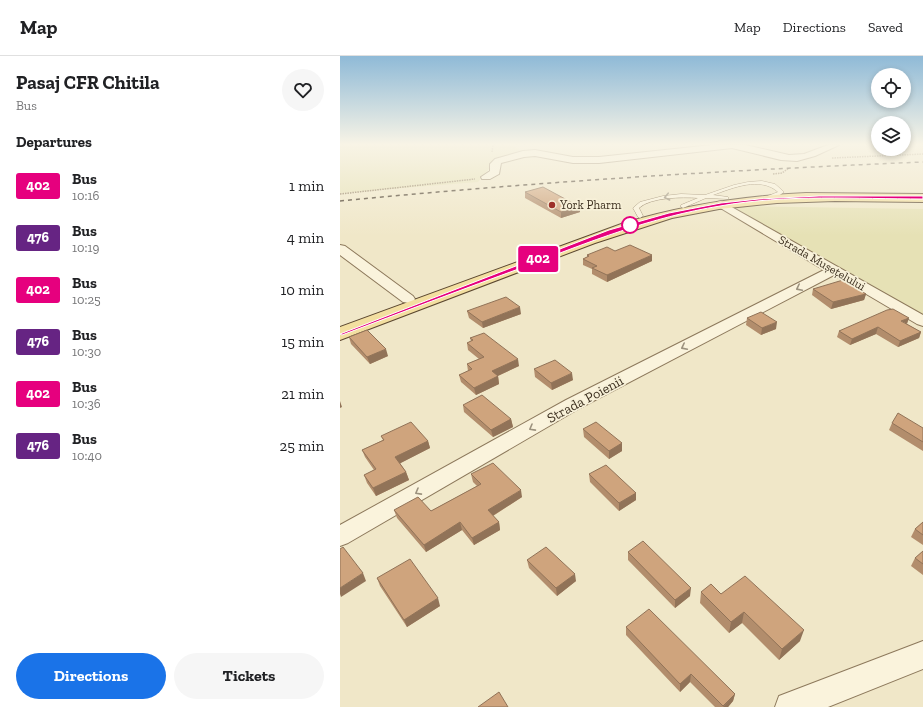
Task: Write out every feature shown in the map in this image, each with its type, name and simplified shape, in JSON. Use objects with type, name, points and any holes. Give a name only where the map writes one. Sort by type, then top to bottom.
[{"type":"main road","points":[[340,324],[578,236],[640,216],[683,206],[718,200],[780,193],[923,193]]},
{"type":"main road","points":[[340,334],[611,232],[718,200],[759,200],[819,197],[923,198]]},
{"type":"street","name":"Strada Mușețelului","points":[[718,200],[834,270],[923,321]]},
{"type":"street","points":[[340,249],[408,299]]},
{"type":"street","name":"Strada Poienii","points":[[340,536],[573,404],[834,270]]},
{"type":"street","points":[[790,707],[923,656]]},
{"type":"lane","points":[[683,206],[718,200],[743,184],[754,182],[767,183],[778,189],[780,193]]},
{"type":"lane","points":[[640,216],[636,208],[643,202],[678,195],[718,200]]},
{"type":"path","points":[[743,184],[750,178],[767,175]]},
{"type":"path","points":[[340,194],[465,181],[486,177]]},
{"type":"shaded area","points":[[340,175],[483,175],[478,182],[340,193]]},
{"type":"shaded area","points":[[729,206],[923,209],[923,317]]},
{"type":"building","points":[[543,187],[580,207],[561,212],[525,192]]},
{"type":"building","points":[[630,245],[652,255],[607,275],[592,268],[597,266],[583,259],[589,256],[587,255],[607,247],[615,251]]},
{"type":"building","points":[[843,280],[866,294],[833,302],[813,289]]},
{"type":"building","points":[[506,297],[520,307],[482,322],[467,311]]},
{"type":"building","points":[[893,309],[909,318],[901,321],[921,332],[900,341],[878,327],[852,339],[839,331],[887,310]]},
{"type":"building","points":[[761,312],[777,322],[762,328],[747,318]]},
{"type":"building","points":[[367,330],[386,349],[367,357],[349,337]]},
{"type":"building","points":[[484,333],[518,359],[492,371],[498,376],[474,388],[459,375],[472,369],[467,364],[484,357],[467,343],[473,340],[470,338]]},
{"type":"building","points":[[555,360],[572,373],[551,383],[534,369]]},
{"type":"building","points":[[482,395],[511,419],[491,430],[463,405]]},
{"type":"building","points":[[898,413],[923,428],[923,442],[892,423]]},
{"type":"building","points":[[411,422],[428,441],[395,457],[406,472],[373,488],[364,475],[376,469],[362,450],[384,440],[381,436]]},
{"type":"building","points":[[596,422],[622,443],[609,451],[583,429]]},
{"type":"building","points":[[493,463],[521,490],[488,510],[499,522],[472,538],[460,522],[424,545],[394,510],[418,497],[431,511],[481,484],[471,474]]},
{"type":"building","points":[[606,465],[636,493],[619,503],[589,474]]},
{"type":"building","points":[[923,522],[923,535],[915,529]]},
{"type":"building","points":[[643,541],[691,588],[675,600],[628,552]]},
{"type":"building","points":[[343,547],[363,573],[340,588],[340,549]]},
{"type":"building","points":[[546,547],[575,574],[556,588],[527,560]]},
{"type":"building","points":[[923,551],[923,564],[915,558]]},
{"type":"building","points":[[410,559],[438,598],[404,620],[377,578]]},
{"type":"building","points":[[745,576],[804,630],[782,649],[744,612],[731,622],[701,592],[711,584],[721,594]]},
{"type":"building","points":[[649,609],[735,694],[723,706],[691,674],[680,684],[626,627]]},
{"type":"building","points":[[499,692],[508,707],[478,707]]},
{"type":"railway","points":[[340,201],[486,188],[661,175]]},
{"type":"bus line","name":"402","points":[[340,334],[630,225],[670,214],[721,204],[759,200],[819,197],[923,198]]},
{"type":"place","name":"York Pharm","points":[[552,205]]}]
